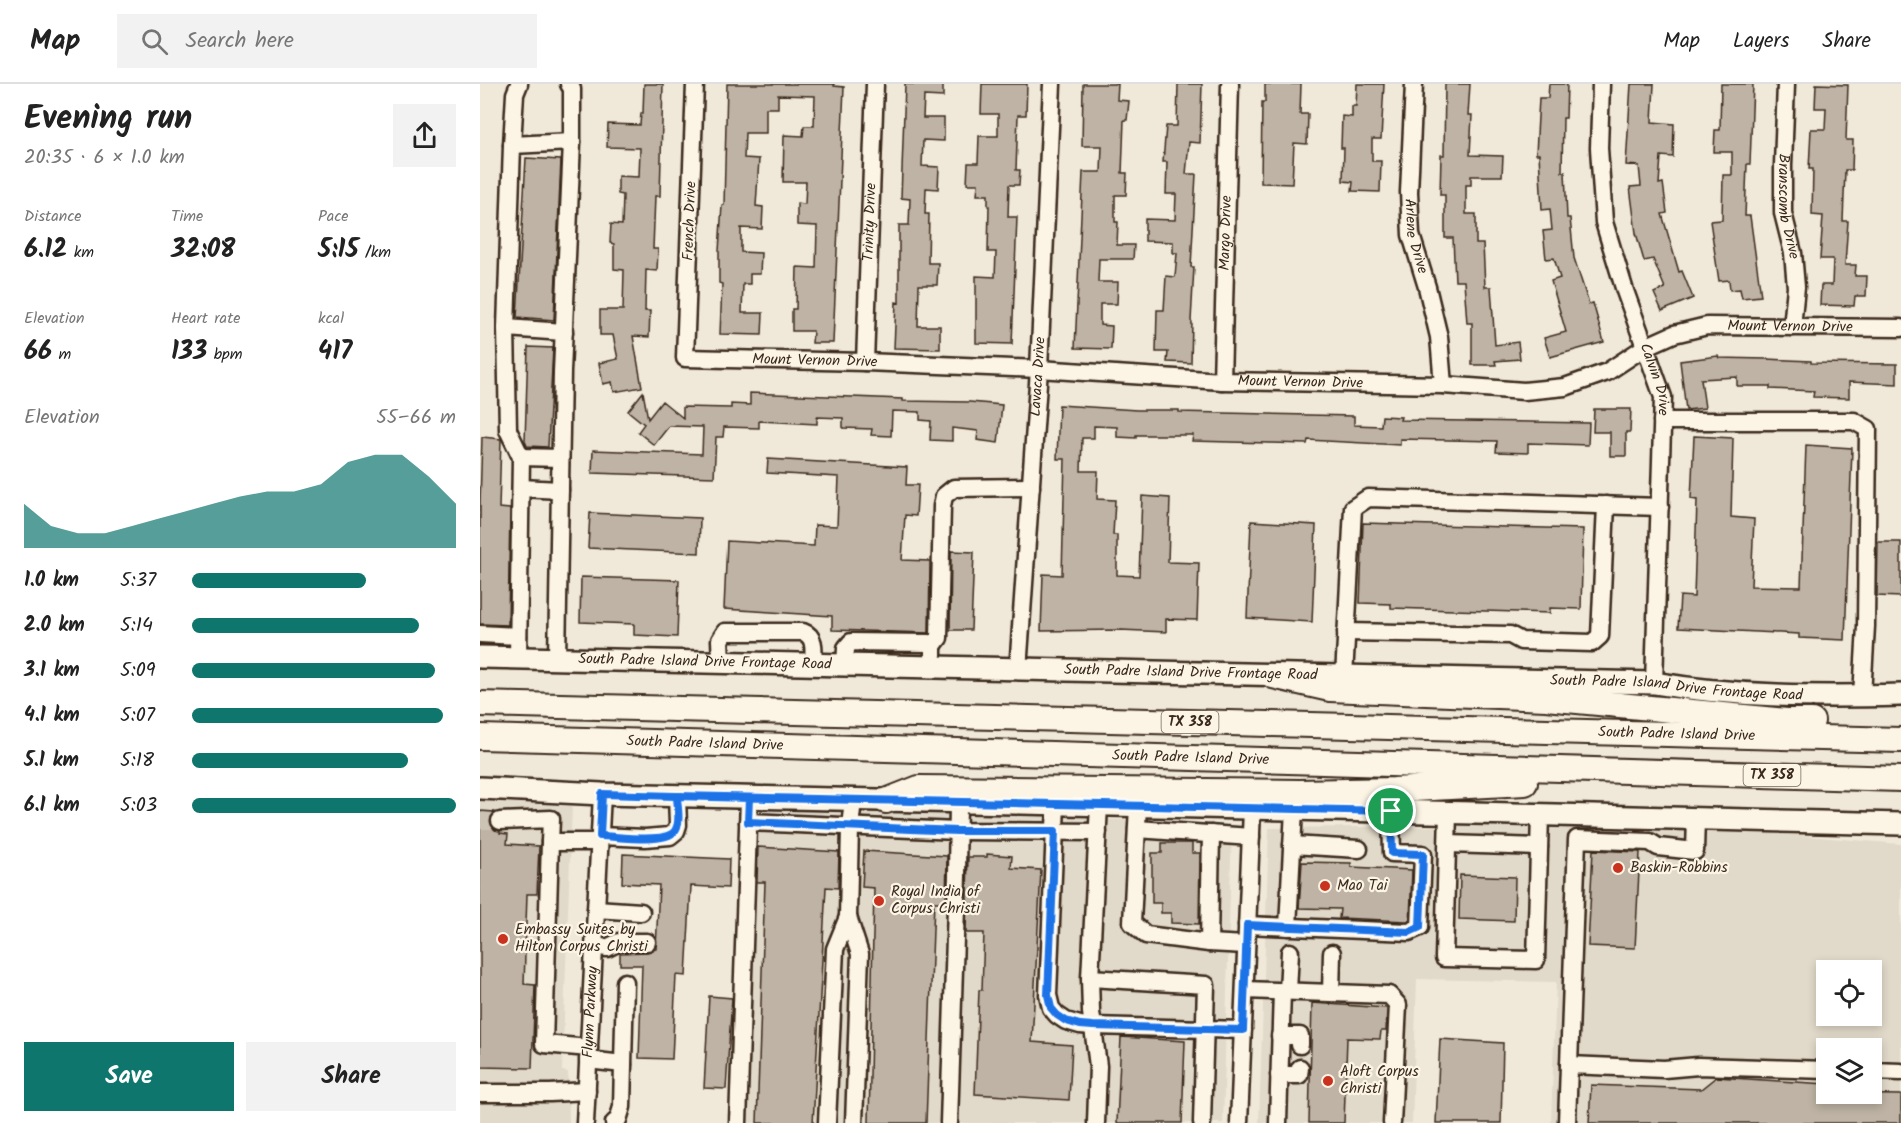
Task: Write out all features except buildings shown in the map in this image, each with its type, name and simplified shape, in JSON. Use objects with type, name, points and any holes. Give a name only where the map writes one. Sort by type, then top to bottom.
[{"type":"highway","points":[[1273,676],[1330,689],[1546,698],[1787,721],[1901,724]]},
{"type":"highway","name":"South Padre Island Drive","points":[[480,704],[1901,740]]},
{"type":"highway","name":"South Padre Island Drive","points":[[480,737],[1901,779]]},
{"type":"highway","points":[[886,801],[919,788],[1299,792],[1395,790],[1529,782],[1570,770]]},
{"type":"main road","name":"South Padre Island Drive Frontage Road","points":[[480,657],[1654,683],[1701,691],[1829,696],[1901,695]]},
{"type":"main road","points":[[480,788],[749,798],[1540,814],[1901,824]]},
{"type":"street","points":[[518,658],[522,457],[508,430],[506,328],[512,145],[515,94],[519,84]]},
{"type":"street","points":[[557,659],[560,458],[572,142],[572,89],[569,84]]},
{"type":"street","name":"French Drive","points":[[685,358],[695,84]]},
{"type":"street","name":"Trinity Drive","points":[[865,362],[875,84]]},
{"type":"street","name":"Lavaca Drive","points":[[1018,670],[1039,369],[1052,84]]},
{"type":"street","name":"Margo Drive","points":[[1222,381],[1230,84]]},
{"type":"street","name":"Arlene Drive","points":[[1414,84],[1409,192],[1411,235],[1439,337],[1443,385]]},
{"type":"street","name":"Calvin Drive","points":[[1601,84],[1599,148],[1604,222],[1663,397],[1654,683]]},
{"type":"street","name":"Branscomb Drive","points":[[1786,84],[1784,213],[1793,253],[1796,287],[1792,327]]},
{"type":"street","points":[[512,145],[572,142]]},
{"type":"street","name":"Mount Vernon Drive","points":[[685,358],[865,362],[1039,369],[1222,381],[1443,385],[1524,391],[1565,387],[1607,372],[1645,347],[1674,334],[1707,326],[1901,328]]},
{"type":"street","points":[[506,328],[564,332]]},
{"type":"street","points":[[1662,421],[1854,421],[1868,429],[1863,696]]},
{"type":"street","points":[[522,457],[560,458]]},
{"type":"street","points":[[932,668],[933,646],[939,638],[944,496],[954,488],[1031,487]]},
{"type":"street","points":[[521,488],[560,490]]},
{"type":"street","points":[[1344,677],[1353,508],[1368,498],[1660,507]]},
{"type":"street","points":[[1346,632],[1510,635],[1521,641],[1592,643],[1600,636],[1606,505]]},
{"type":"street","points":[[721,663],[720,640],[725,632],[803,633],[808,634],[813,640],[813,665]]},
{"type":"street","points":[[480,634],[518,636]]},
{"type":"street","points":[[845,666],[846,648],[851,642],[928,643],[933,646]]},
{"type":"street","name":"Flynn Parkway","points":[[585,1123],[602,794]]},
{"type":"street","points":[[550,842],[670,836],[676,831],[678,825],[677,796]]},
{"type":"street","points":[[738,1123],[749,798]]},
{"type":"street","points":[[853,800],[850,827],[848,917],[860,954],[854,1123]]},
{"type":"street","points":[[949,1123],[958,802]]},
{"type":"street","points":[[1056,804],[1048,995],[1051,1008],[1066,1021],[1093,1026],[1243,1030]]},
{"type":"street","points":[[1096,1123],[1098,1066],[1090,978],[1099,805]]},
{"type":"street","points":[[1138,806],[1132,923],[1146,935],[1246,945]]},
{"type":"street","points":[[1239,1123],[1252,809]]},
{"type":"street","points":[[1288,927],[1294,809]]},
{"type":"street","points":[[1247,925],[1409,932],[1420,927],[1423,854],[1392,853],[1391,811]]},
{"type":"street","points":[[1448,812],[1444,958],[1536,960],[1540,814]]},
{"type":"street","points":[[1567,1123],[1577,815]]},
{"type":"street","points":[[1576,839],[1650,842],[1658,847],[1695,851],[1696,818]]},
{"type":"street","points":[[500,821],[550,819],[544,1044],[623,1064]]},
{"type":"street","points":[[748,822],[957,831],[1098,832]]},
{"type":"street","points":[[1137,829],[1251,837]]},
{"type":"street","points":[[1209,943],[1211,834]]},
{"type":"street","points":[[1448,844],[1539,847]]},
{"type":"street","points":[[1292,845],[1359,849]]},
{"type":"street","points":[[596,909],[641,912]]},
{"type":"street","points":[[827,1123],[835,949],[848,917]]},
{"type":"street","points":[[594,946],[608,948],[620,942],[647,942]]},
{"type":"street","points":[[1278,1123],[1280,1036],[1290,952]]},
{"type":"street","points":[[1330,993],[1332,953]]},
{"type":"street","points":[[1090,978],[1206,985],[1203,1123]]},
{"type":"street","points":[[614,1123],[618,1120],[622,1107],[625,982]]},
{"type":"street","points":[[1245,990],[1389,995],[1398,1005],[1392,1123]]},
{"type":"street","points":[[1280,1036],[1300,1036],[1300,1045]]},
{"type":"street","points":[[1569,1065],[1664,1069],[1698,1066],[1816,1070]]},
{"type":"street","points":[[1280,1075],[1299,1075],[1300,1068]]},
{"type":"street","points":[[1882,1071],[1901,1072]]},
{"type":"street","points":[[480,1093],[587,1091]]},
{"type":"shaded area","points":[[480,801],[572,806],[562,1071],[568,1072],[569,1123],[480,1123]]},
{"type":"shaded area","points":[[740,808],[978,811],[1232,827],[1223,1123],[728,1123]]},
{"type":"shaded area","points":[[1563,825],[1748,831],[1901,844],[1901,1123],[1551,1123],[1556,982],[1417,979],[1412,1123],[1259,1123],[1269,828]]},
{"type":"tunnel","points":[[480,821],[500,821]]},
{"type":"place","name":"Baskin-Robbins","points":[[1618,868]]},
{"type":"place","name":"Mao Tai","points":[[1325,886]]},
{"type":"place","name":"Royal India of Corpus Christi","points":[[879,901]]},
{"type":"place","name":"Embassy Suites by Hilton Corpus Christi","points":[[503,939]]},
{"type":"place","name":"Aloft Corpus Christi","points":[[1328,1081]]},
{"type":"route","points":[[1391,811],[677,796],[678,825],[676,831],[670,836],[663,838],[600,836],[602,794],[677,796],[749,798],[748,822],[957,831],[1055,831],[1048,995],[1051,1008],[1057,1015],[1066,1021],[1080,1025],[1243,1030],[1247,925],[1409,932],[1420,927],[1423,854],[1392,853],[1391,811]]}]
